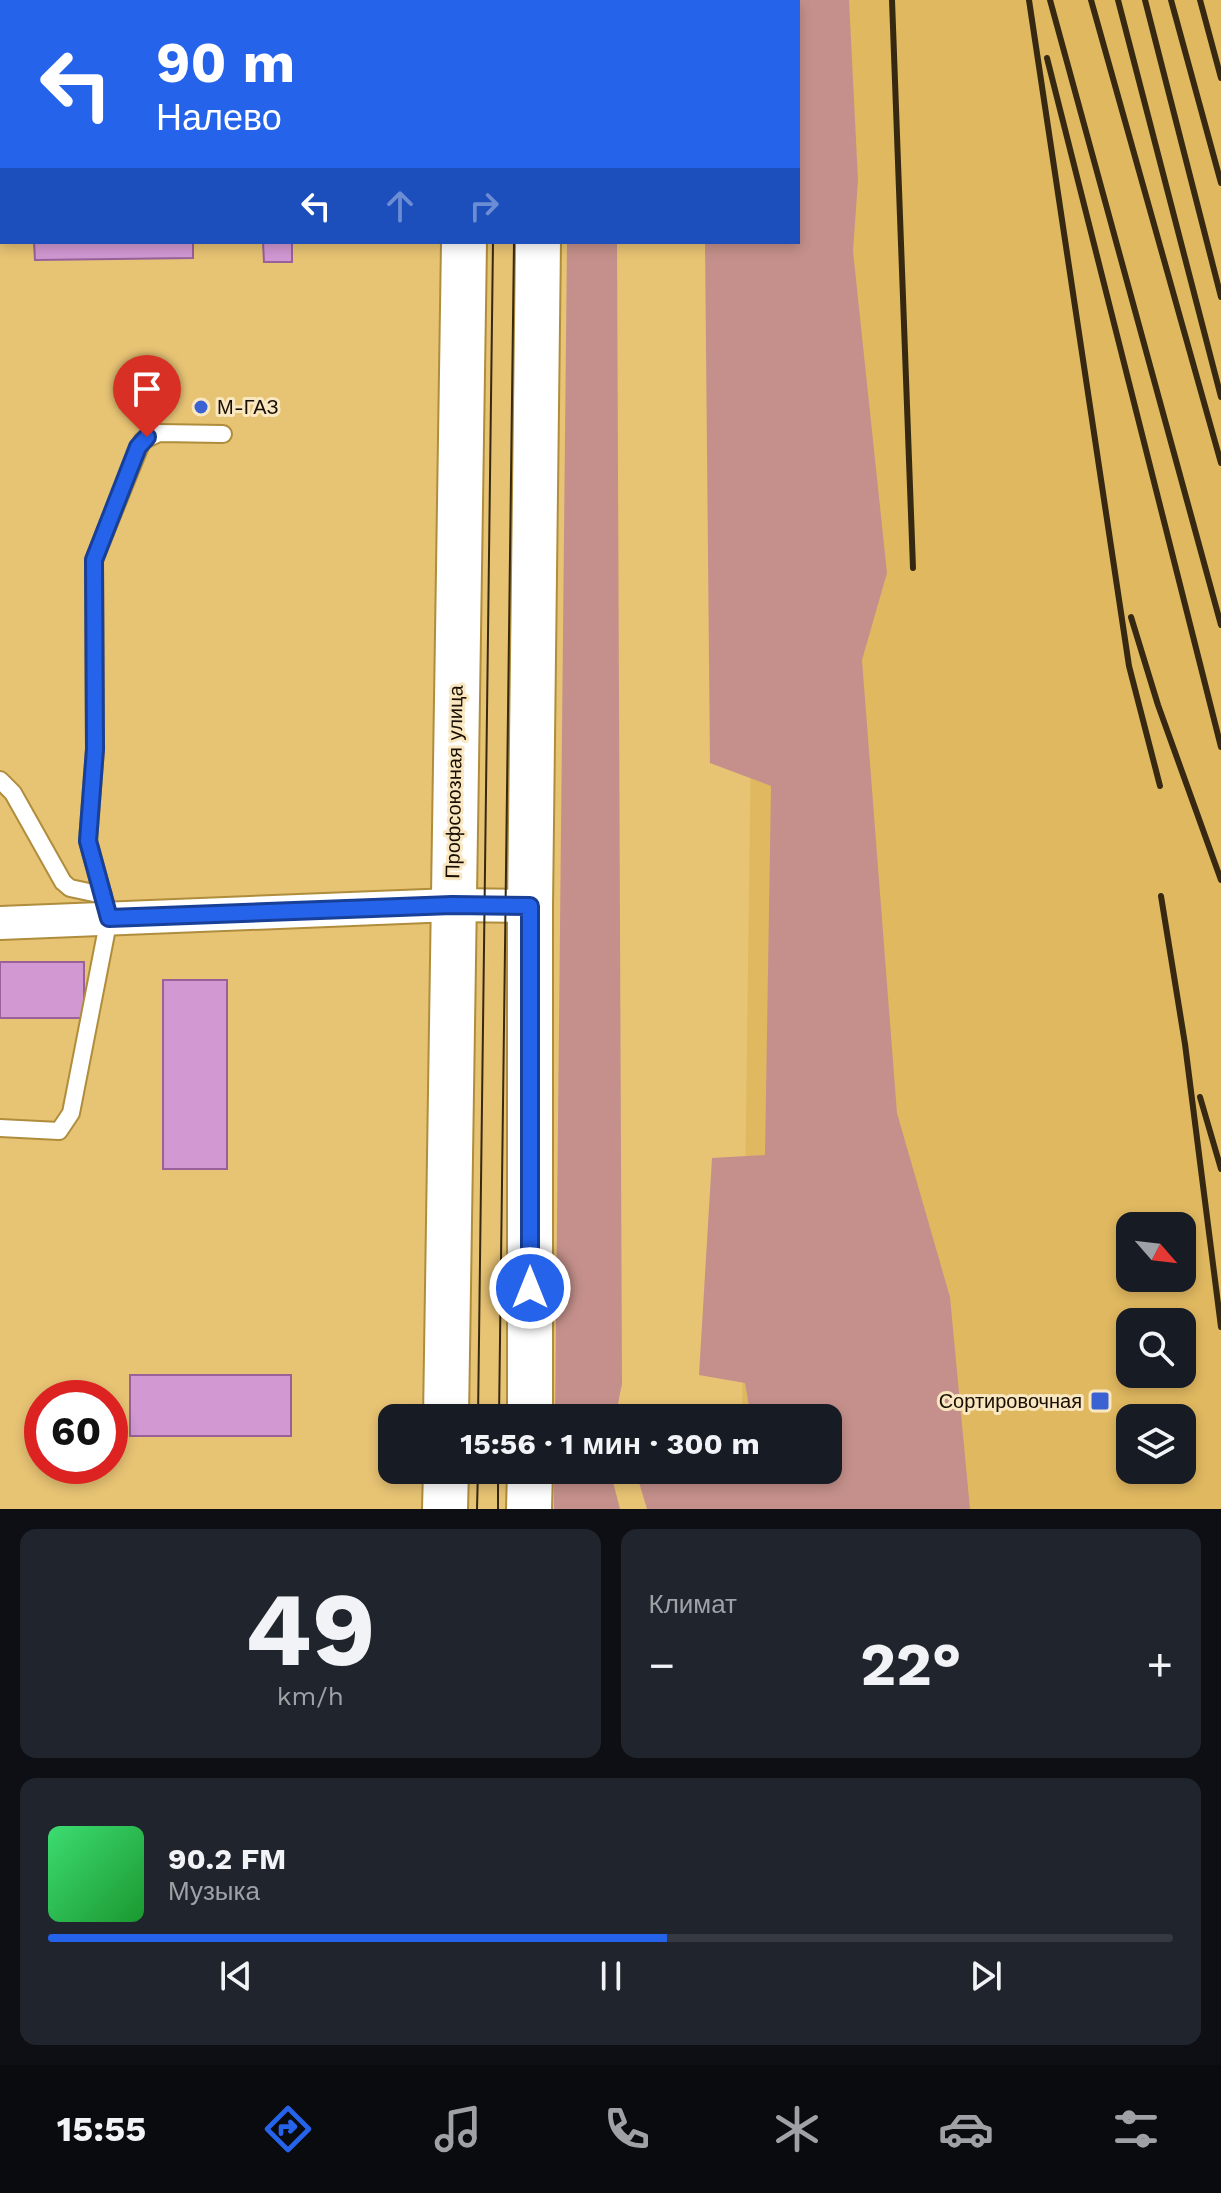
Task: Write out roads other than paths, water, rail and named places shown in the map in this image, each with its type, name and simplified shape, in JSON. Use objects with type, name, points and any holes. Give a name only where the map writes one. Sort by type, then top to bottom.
[{"type":"main road","name":"Профсоюзная улица","points":[[446,1404],[464,244]]},
{"type":"main road","points":[[530,1404],[530,906],[538,244]]},
{"type":"main road","points":[[445,1509],[446,1484]]},
{"type":"main road","points":[[529,1509],[530,1484]]},
{"type":"street","points":[[0,923],[106,907],[530,906]]},
{"type":"lane","points":[[0,1128],[59,1131],[71,1113],[106,907],[88,841],[95,749],[94,560],[142,441],[159,433],[223,434]]},
{"type":"lane","points":[[0,780],[13,793],[63,882],[106,907]]},
{"type":"tram line","points":[[478,1404],[493,244]]},
{"type":"tram line","points":[[499,1404],[514,244]]},
{"type":"tram line","points":[[477,1509],[478,1484]]},
{"type":"tram line","points":[[498,1484],[498,1509]]},
{"type":"railway","points":[[892,0],[913,568]]},
{"type":"railway","points":[[1029,0],[1129,666],[1160,786]]},
{"type":"railway","points":[[1050,0],[1221,625]]},
{"type":"railway","points":[[1091,0],[1221,463]]},
{"type":"railway","points":[[1118,0],[1221,397]]},
{"type":"railway","points":[[1145,0],[1221,297]]},
{"type":"railway","points":[[1171,0],[1221,183]]},
{"type":"railway","points":[[1200,0],[1221,78]]},
{"type":"railway","points":[[1047,58],[1221,747]]},
{"type":"railway","points":[[1131,617],[1158,705],[1221,880]]},
{"type":"railway","points":[[1161,896],[1185,1044],[1221,1327]]},
{"type":"railway","points":[[1200,1097],[1221,1169]]},
{"type":"place","name":"М-ГАЗ","points":[[201,407]]},
{"type":"place","name":"Сортировочная","points":[[1100,1401]]}]
